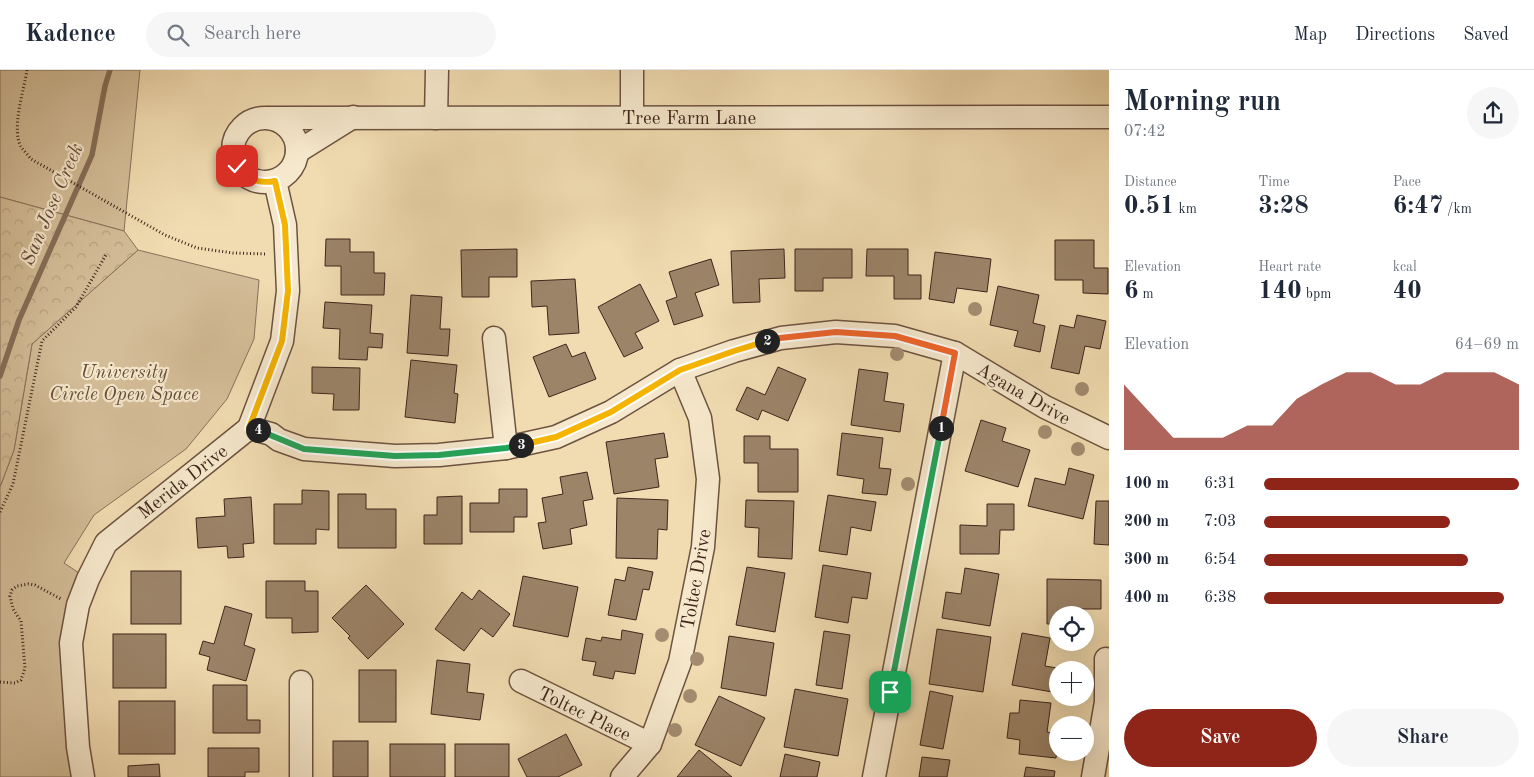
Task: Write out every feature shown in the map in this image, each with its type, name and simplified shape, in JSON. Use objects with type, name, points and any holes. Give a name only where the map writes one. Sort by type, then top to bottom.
[{"type":"street","points":[[436,70],[436,118]]},
{"type":"street","points":[[632,70],[632,116]]},
{"type":"street","name":"Tree Farm Lane","points":[[269,118],[632,116],[1109,117]]},
{"type":"street","points":[[297,152],[353,117]]},
{"type":"street","points":[[260,118],[269,118],[279,121],[293,134],[297,143],[297,152],[291,170],[284,177],[266,182],[248,178],[237,166],[232,151],[236,135],[242,127],[260,118]]},
{"type":"street","points":[[249,428],[282,341],[288,291],[285,225],[275,181]]},
{"type":"street","name":"Agana Drive","points":[[249,428],[271,434],[279,440],[304,449],[395,456],[439,455],[506,448],[556,437],[611,412],[680,370],[734,351],[780,338],[836,332],[895,336],[955,353],[1045,407],[1108,436]]},
{"type":"street","points":[[494,338],[506,448]]},
{"type":"street","points":[[874,777],[955,353]]},
{"type":"street","name":"Toltec Drive","points":[[622,777],[650,744],[680,662],[703,547],[708,479],[700,418],[680,370]]},
{"type":"street","name":"Merida Drive","points":[[83,777],[78,747],[71,644],[78,605],[88,578],[106,543],[249,428]]},
{"type":"street","points":[[1094,777],[1106,702],[1106,659]]},
{"type":"street","name":"Toltec Place","points":[[521,681],[650,744]]},
{"type":"street","points":[[301,682],[301,777]]},
{"type":"path","points":[[27,70],[18,124],[18,137],[21,146],[31,159],[153,229],[197,248],[233,253],[287,256]]},
{"type":"path","points":[[0,512],[13,484],[42,341],[76,307],[107,252]]},
{"type":"path","points":[[0,682],[15,683],[21,680],[25,668],[21,621],[13,609],[10,596],[12,590],[17,586],[35,585],[54,597],[78,605]]},
{"type":"green space","points":[[0,70],[140,70],[124,231],[0,197]]},
{"type":"green space","points":[[0,197],[124,231],[138,250],[32,344],[14,450],[0,487]]},
{"type":"green space","name":"University Circle Open Space","points":[[138,250],[259,280],[254,339],[227,399],[186,449],[94,515],[64,563],[88,579],[78,605],[83,777],[0,777],[0,487],[14,450],[32,344]]},
{"type":"building","points":[[326,239],[350,239],[350,252],[374,252],[374,273],[385,273],[384,295],[341,295],[341,266],[325,266]]},
{"type":"building","points":[[1055,240],[1094,240],[1094,268],[1108,268],[1108,294],[1083,293],[1083,280],[1055,280]]},
{"type":"building","points":[[517,249],[517,277],[489,277],[489,297],[462,297],[461,250]]},
{"type":"building","points":[[784,249],[785,278],[759,279],[760,302],[733,303],[731,251]]},
{"type":"building","points":[[795,249],[852,249],[852,278],[823,278],[823,291],[795,291]]},
{"type":"building","points":[[867,249],[908,249],[908,275],[921,275],[921,299],[894,299],[894,276],[866,276]]},
{"type":"building","points":[[935,252],[991,259],[987,292],[957,288],[954,303],[929,299]]},
{"type":"building","points":[[711,259],[719,285],[695,293],[703,316],[674,325],[666,301],[677,297],[669,272]]},
{"type":"building","points":[[575,279],[579,333],[549,335],[547,306],[532,307],[531,281]]},
{"type":"building","points":[[640,284],[659,321],[635,333],[643,348],[624,357],[598,307]]},
{"type":"building","points":[[998,286],[1039,295],[1033,323],[1045,326],[1040,352],[1014,346],[1018,331],[990,325]]},
{"type":"building","points":[[411,295],[442,297],[440,329],[450,329],[448,356],[407,353]]},
{"type":"building","points":[[325,302],[372,305],[370,333],[383,334],[382,348],[368,347],[367,360],[339,359],[340,329],[323,328]]},
{"type":"building","points":[[1077,315],[1106,321],[1100,349],[1085,346],[1079,374],[1051,368],[1060,325],[1074,328]]},
{"type":"building","points":[[566,344],[572,357],[585,352],[596,379],[549,397],[533,357]]},
{"type":"building","points":[[411,360],[457,365],[454,393],[458,394],[455,423],[405,417]]},
{"type":"building","points":[[312,367],[360,368],[359,410],[333,410],[334,394],[312,393]]},
{"type":"building","points":[[778,367],[806,379],[788,421],[762,410],[758,420],[736,410],[747,387],[765,395]]},
{"type":"building","points":[[859,369],[888,373],[884,401],[904,404],[900,432],[851,425]]},
{"type":"building","points":[[981,420],[1006,428],[1002,441],[1030,450],[1018,487],[965,471]]},
{"type":"building","points":[[664,433],[668,457],[655,459],[659,487],[614,494],[606,442]]},
{"type":"building","points":[[842,433],[883,438],[879,468],[891,469],[887,495],[862,493],[864,479],[837,475]]},
{"type":"building","points":[[744,436],[770,436],[770,449],[798,449],[798,492],[758,492],[758,463],[744,463]]},
{"type":"building","points":[[1069,468],[1094,475],[1083,519],[1028,506],[1035,478],[1065,485]]},
{"type":"building","points":[[587,472],[593,499],[583,501],[587,525],[570,529],[572,544],[543,549],[538,523],[546,522],[542,498],[563,494],[560,477]]},
{"type":"building","points":[[499,489],[527,489],[527,517],[514,517],[514,532],[470,532],[470,503],[499,503]]},
{"type":"building","points":[[302,490],[329,491],[329,530],[316,529],[316,544],[274,544],[274,504],[302,504]]},
{"type":"building","points":[[338,494],[366,494],[366,509],[396,509],[396,548],[338,548]]},
{"type":"building","points":[[828,495],[876,502],[871,531],[851,527],[847,555],[819,551]]},
{"type":"building","points":[[462,496],[462,544],[424,544],[424,515],[437,515],[437,497]]},
{"type":"building","points":[[251,497],[254,543],[243,544],[244,557],[228,558],[227,546],[198,548],[196,518],[225,516],[224,499]]},
{"type":"building","points":[[617,498],[668,500],[667,530],[658,529],[657,559],[616,558]]},
{"type":"building","points":[[746,500],[794,501],[792,559],[758,557],[759,528],[745,527]]},
{"type":"building","points":[[1096,501],[1109,501],[1109,545],[1094,544]]},
{"type":"building","points":[[987,504],[1014,504],[1014,530],[1000,530],[999,554],[960,554],[960,525],[987,526]]},
{"type":"building","points":[[823,565],[871,573],[867,599],[852,597],[848,623],[815,617]]},
{"type":"building","points":[[628,567],[653,572],[649,590],[643,589],[636,620],[608,615],[615,579],[625,581]]},
{"type":"building","points":[[747,567],[785,573],[775,632],[736,625]]},
{"type":"building","points":[[965,568],[999,574],[990,626],[942,618],[946,592],[961,594]]},
{"type":"building","points":[[131,571],[181,571],[181,624],[131,624]]},
{"type":"building","points":[[523,576],[578,587],[568,637],[513,626]]},
{"type":"building","points":[[1047,579],[1101,580],[1101,609],[1094,609],[1094,606],[1049,606],[1049,624],[1047,624]]},
{"type":"building","points":[[266,581],[305,581],[305,591],[318,591],[318,632],[292,633],[292,618],[266,618]]},
{"type":"building","points":[[366,585],[404,624],[368,659],[348,638],[350,636],[332,618]]},
{"type":"building","points":[[479,590],[510,614],[493,637],[481,628],[464,651],[435,629],[462,592],[472,600]]},
{"type":"building","points":[[225,606],[252,614],[244,645],[255,649],[246,681],[207,670],[210,657],[199,654],[203,641],[214,644]]},
{"type":"building","points":[[937,629],[991,637],[983,692],[929,684]]},
{"type":"building","points":[[622,630],[643,634],[635,674],[615,671],[613,679],[593,675],[596,662],[582,660],[586,638],[601,641],[602,637],[621,640]]},
{"type":"building","points":[[824,631],[850,635],[842,689],[816,685]]},
{"type":"building","points":[[1022,633],[1049,638],[1045,666],[1049,667],[1049,691],[1012,685]]},
{"type":"building","points":[[113,634],[166,634],[166,688],[113,688]]},
{"type":"building","points":[[729,636],[774,643],[766,696],[721,688]]},
{"type":"building","points":[[437,660],[470,664],[467,692],[484,694],[480,720],[431,714]]},
{"type":"building","points":[[359,670],[396,670],[396,722],[359,722]]},
{"type":"building","points":[[213,685],[247,685],[247,720],[260,720],[260,733],[213,733]]},
{"type":"building","points":[[795,689],[848,699],[838,756],[784,747]]},
{"type":"building","points":[[930,691],[953,696],[943,749],[920,745]]},
{"type":"building","points":[[719,696],[765,718],[741,766],[695,745]]},
{"type":"building","points":[[1020,700],[1049,703],[1051,706],[1047,732],[1049,732],[1049,757],[1019,754],[1020,740],[1007,738],[1010,713],[1019,713]]},
{"type":"building","points":[[119,701],[175,701],[175,754],[119,754]]},
{"type":"building","points":[[566,734],[582,765],[558,777],[527,777],[518,759]]},
{"type":"building","points":[[333,741],[368,741],[368,777],[333,777]]},
{"type":"building","points":[[390,744],[445,744],[445,777],[390,777]]},
{"type":"building","points":[[455,744],[509,744],[509,777],[455,777]]},
{"type":"building","points":[[208,748],[259,748],[259,772],[245,772],[245,777],[208,777]]},
{"type":"building","points":[[699,750],[732,777],[677,777]]},
{"type":"building","points":[[785,754],[820,762],[817,777],[780,777]]},
{"type":"building","points":[[922,757],[950,760],[947,777],[919,777]]},
{"type":"building","points":[[159,764],[160,777],[128,777],[128,766]]},
{"type":"building","points":[[1026,767],[1055,771],[1054,777],[1024,777]]},
{"type":"waterway","name":"San Jose Creek","points":[[0,376],[19,320],[92,155],[105,86],[110,70]]},
{"type":"route","points":[[237,166],[248,178],[266,182],[275,181],[285,225],[287,256],[288,291],[282,341],[249,428],[271,434],[279,440],[304,449],[395,456],[439,455],[506,448],[556,437],[611,412],[680,370],[734,351],[780,338],[836,332],[895,336],[955,353],[890,692]]}]
